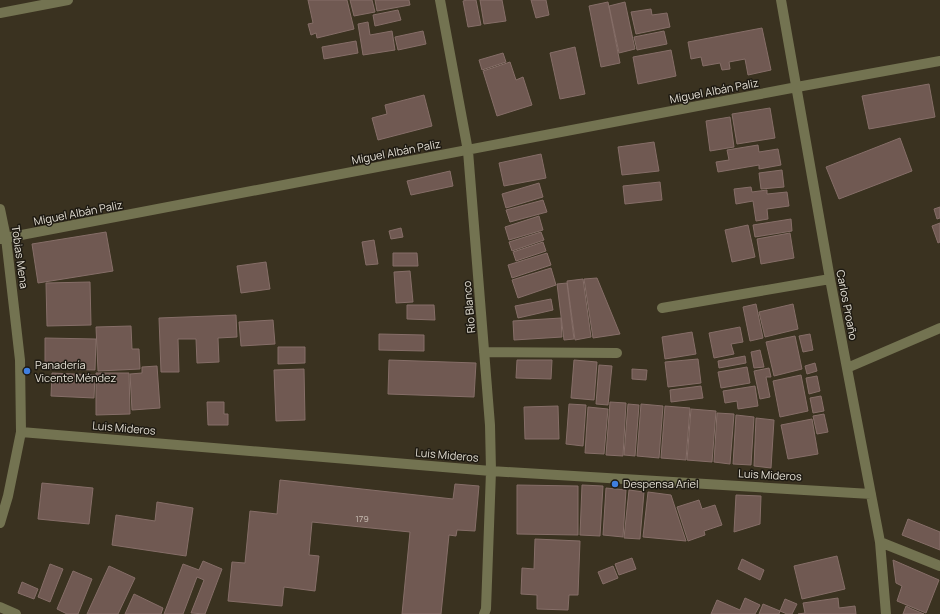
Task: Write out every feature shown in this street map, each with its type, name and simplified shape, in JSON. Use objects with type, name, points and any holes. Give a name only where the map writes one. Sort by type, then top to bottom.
[{"type":"street","points":[[0,13],[68,0]]},
{"type":"street","name":"Río Blanco","points":[[440,0],[468,151],[490,425],[491,471],[486,609],[484,614]]},
{"type":"street","name":"Carlos Proaño","points":[[781,0],[830,279],[880,542],[886,614]]},
{"type":"street","name":"Miguel Albán Paliz","points":[[3,239],[940,61]]},
{"type":"street","name":"Tobias Mena","points":[[0,209],[20,360],[21,432],[8,496],[0,523]]},
{"type":"street","points":[[662,308],[830,279]]},
{"type":"street","points":[[847,368],[940,328]]},
{"type":"street","points":[[484,352],[617,353]]},
{"type":"street","name":"Luis Mideros","points":[[21,432],[491,471],[871,494]]},
{"type":"street","points":[[880,542],[940,566]]},
{"type":"street","points":[[0,607],[16,614]]},
{"type":"building","points":[[308,0],[347,0],[354,29],[317,38],[316,33],[311,35],[308,24],[313,23]]},
{"type":"building","points":[[350,0],[372,0],[375,12],[354,16]]},
{"type":"building","points":[[375,0],[409,0],[410,5],[377,11]]},
{"type":"building","points":[[476,0],[481,25],[468,27],[463,1]]},
{"type":"building","points":[[480,0],[502,0],[506,21],[484,24]]},
{"type":"building","points":[[531,0],[546,0],[549,15],[536,18]]},
{"type":"building","points":[[608,2],[620,63],[601,67],[589,6]]},
{"type":"building","points":[[625,2],[635,49],[619,53],[609,6]]},
{"type":"building","points":[[651,9],[652,15],[667,13],[670,27],[636,34],[631,12]]},
{"type":"building","points":[[398,10],[401,20],[375,26],[373,15]]},
{"type":"building","points":[[368,22],[370,35],[392,31],[395,50],[363,55],[358,24]]},
{"type":"building","points":[[762,28],[771,70],[748,75],[745,59],[729,62],[730,69],[722,70],[720,63],[703,66],[701,57],[691,59],[688,42]]},
{"type":"building","points":[[423,31],[426,44],[398,50],[395,37]]},
{"type":"building","points":[[664,31],[667,44],[637,50],[634,37]]},
{"type":"building","points":[[356,41],[358,53],[324,59],[322,47]]},
{"type":"building","points":[[575,47],[585,94],[560,99],[550,53]]},
{"type":"building","points":[[671,50],[676,76],[638,84],[633,57]]},
{"type":"building","points":[[503,53],[506,62],[482,70],[479,60]]},
{"type":"building","points":[[510,62],[516,80],[523,77],[532,105],[497,116],[483,71]]},
{"type":"building","points":[[929,84],[935,117],[869,129],[862,96]]},
{"type":"building","points":[[424,95],[432,126],[378,140],[372,118],[387,114],[385,105]]},
{"type":"building","points":[[770,108],[775,138],[737,144],[732,114]]},
{"type":"building","points":[[730,117],[734,147],[710,151],[706,121]]},
{"type":"building","points":[[900,138],[912,171],[839,199],[826,167]]},
{"type":"building","points":[[654,142],[659,171],[622,175],[618,147]]},
{"type":"building","points":[[758,145],[759,152],[778,149],[781,165],[759,169],[759,165],[718,172],[716,162],[729,160],[727,150]]},
{"type":"building","points":[[541,154],[546,178],[504,186],[499,163]]},
{"type":"building","points":[[782,170],[784,187],[761,189],[759,173]]},
{"type":"building","points":[[450,171],[453,186],[411,195],[407,181]]},
{"type":"building","points":[[660,182],[662,200],[625,204],[623,186]]},
{"type":"building","points":[[539,183],[543,197],[506,208],[502,194]]},
{"type":"building","points":[[751,187],[752,192],[767,190],[767,194],[787,192],[789,206],[767,209],[768,219],[756,221],[753,201],[736,204],[734,189]]},
{"type":"building","points":[[543,200],[547,212],[510,222],[506,210]]},
{"type":"building","points":[[940,207],[940,218],[937,219],[934,209]]},
{"type":"building","points":[[539,216],[543,230],[509,240],[505,227]]},
{"type":"building","points":[[791,219],[792,231],[755,237],[753,225]]},
{"type":"building","points":[[940,223],[940,242],[938,243],[932,226]]},
{"type":"building","points":[[748,225],[755,257],[732,262],[725,230]]},
{"type":"building","points":[[401,228],[403,237],[391,239],[389,231]]},
{"type":"building","points":[[106,232],[113,271],[38,283],[32,244]]},
{"type":"building","points":[[541,232],[544,240],[512,251],[509,242]]},
{"type":"building","points":[[790,233],[794,258],[761,264],[757,239]]},
{"type":"building","points":[[374,240],[378,264],[366,265],[362,242]]},
{"type":"building","points":[[543,242],[546,251],[516,261],[513,252]]},
{"type":"building","points":[[393,253],[417,253],[418,266],[393,266]]},
{"type":"building","points":[[547,253],[551,265],[512,278],[508,265]]},
{"type":"building","points":[[266,262],[270,289],[241,293],[237,266]]},
{"type":"building","points":[[551,268],[556,285],[518,298],[512,280]]},
{"type":"building","points":[[410,271],[413,302],[396,303],[394,272]]},
{"type":"building","points":[[597,278],[620,334],[593,338],[584,279]]},
{"type":"building","points":[[583,279],[591,337],[575,340],[567,281]]},
{"type":"building","points":[[90,282],[91,325],[47,326],[46,283]]},
{"type":"building","points":[[567,283],[574,339],[564,340],[557,284]]},
{"type":"building","points":[[551,299],[553,310],[518,318],[515,306]]},
{"type":"building","points":[[756,304],[763,338],[750,341],[743,307]]},
{"type":"building","points":[[793,304],[798,329],[765,337],[759,312]]},
{"type":"building","points":[[407,305],[434,305],[435,320],[407,319]]},
{"type":"building","points":[[236,315],[237,337],[218,338],[219,362],[197,363],[196,339],[178,339],[179,372],[161,372],[159,318]]},
{"type":"building","points":[[561,318],[562,337],[514,340],[513,321]]},
{"type":"building","points":[[273,320],[275,344],[241,346],[239,322]]},
{"type":"building","points":[[131,326],[132,349],[139,349],[140,369],[98,371],[96,327]]},
{"type":"building","points":[[740,327],[743,342],[731,344],[734,354],[714,358],[709,333]]},
{"type":"building","points":[[692,332],[696,354],[665,359],[662,337]]},
{"type":"building","points":[[379,334],[424,335],[424,351],[379,350]]},
{"type":"building","points":[[810,334],[813,350],[803,352],[799,336]]},
{"type":"building","points":[[795,336],[802,369],[774,376],[766,342]]},
{"type":"building","points":[[45,338],[96,339],[95,370],[45,369]]},
{"type":"building","points":[[278,347],[305,347],[305,363],[278,364]]},
{"type":"building","points":[[760,350],[764,367],[754,368],[751,352]]},
{"type":"building","points":[[745,356],[746,363],[719,368],[718,361]]},
{"type":"building","points":[[698,359],[701,383],[668,387],[665,362]]},
{"type":"building","points":[[389,360],[476,363],[474,397],[388,394]]},
{"type":"building","points":[[517,360],[552,360],[551,379],[516,378]]},
{"type":"building","points":[[574,360],[597,362],[594,400],[571,398]]},
{"type":"building","points":[[815,363],[817,371],[807,374],[805,366]]},
{"type":"building","points":[[599,365],[612,366],[608,405],[596,404]]},
{"type":"building","points":[[157,366],[160,408],[132,410],[130,374],[142,373],[142,367]]},
{"type":"building","points":[[747,367],[750,383],[721,388],[718,372]]},
{"type":"building","points":[[769,368],[771,377],[766,377],[770,397],[760,399],[754,371]]},
{"type":"building","points":[[304,369],[305,420],[276,421],[274,370]]},
{"type":"building","points":[[632,369],[647,370],[646,380],[632,379]]},
{"type":"building","points":[[52,373],[95,375],[94,398],[51,396]]},
{"type":"building","points":[[96,373],[129,373],[130,414],[96,415]]},
{"type":"building","points":[[801,375],[808,411],[780,417],[773,381]]},
{"type":"building","points":[[817,376],[820,391],[809,394],[806,378]]},
{"type":"building","points":[[701,386],[703,398],[671,402],[670,390]]},
{"type":"building","points":[[755,386],[758,406],[738,409],[737,401],[725,403],[723,391]]},
{"type":"building","points":[[821,396],[824,411],[813,413],[810,398]]},
{"type":"building","points":[[207,402],[224,402],[224,414],[228,414],[228,425],[208,425]]},
{"type":"building","points":[[610,402],[626,403],[623,456],[606,455]]},
{"type":"building","points":[[569,404],[586,405],[583,446],[566,444]]},
{"type":"building","points":[[628,404],[639,405],[635,456],[624,455]]},
{"type":"building","points":[[641,404],[663,406],[659,458],[637,456]]},
{"type":"building","points":[[558,406],[559,439],[525,439],[524,407]]},
{"type":"building","points":[[665,406],[690,408],[686,460],[661,458]]},
{"type":"building","points":[[588,407],[608,409],[604,454],[585,453]]},
{"type":"building","points":[[691,409],[716,411],[712,462],[687,460]]},
{"type":"building","points":[[717,413],[734,414],[730,464],[714,462]]},
{"type":"building","points":[[824,414],[828,432],[817,434],[813,416]]},
{"type":"building","points":[[736,415],[754,417],[751,465],[733,464]]},
{"type":"building","points":[[756,418],[774,420],[771,468],[754,466]]},
{"type":"building","points":[[812,419],[818,454],[788,459],[781,425]]},
{"type":"building","points":[[280,480],[453,499],[455,484],[479,486],[475,531],[457,530],[456,536],[449,535],[441,614],[402,614],[410,532],[312,522],[309,555],[319,556],[315,591],[284,587],[282,606],[228,601],[232,562],[245,563],[250,511],[277,514]]},
{"type":"building","points":[[42,483],[93,488],[89,524],[38,519]]},
{"type":"building","points":[[517,485],[578,486],[578,535],[517,534]]},
{"type":"building","points":[[582,485],[603,486],[600,536],[580,535]]},
{"type":"building","points":[[606,488],[626,490],[623,537],[603,535]]},
{"type":"building","points":[[629,490],[644,492],[640,539],[624,538]]},
{"type":"building","points":[[648,492],[671,495],[686,541],[643,537]]},
{"type":"building","points":[[736,495],[761,496],[760,524],[734,532]]},
{"type":"building","points":[[699,500],[702,509],[715,505],[722,525],[704,531],[705,535],[688,541],[677,507]]},
{"type":"building","points":[[157,502],[193,508],[186,556],[112,545],[116,515],[155,521]]},
{"type":"building","points":[[908,519],[940,532],[940,550],[902,535]]},
{"type":"building","points":[[535,539],[580,541],[578,595],[569,595],[568,610],[537,609],[537,595],[521,594],[522,568],[534,569]]},
{"type":"building","points":[[837,556],[845,589],[802,599],[794,566]]},
{"type":"building","points":[[632,558],[636,569],[619,575],[615,564]]},
{"type":"building","points":[[742,559],[764,570],[760,580],[738,569]]},
{"type":"building","points":[[893,560],[939,580],[926,613],[897,601],[902,586],[896,583]]},
{"type":"building","points":[[203,561],[222,569],[205,614],[191,613],[204,580],[197,577],[183,614],[164,614],[183,564],[199,570]]},
{"type":"building","points":[[50,564],[63,569],[50,602],[38,597]]},
{"type":"building","points":[[109,566],[135,578],[118,614],[87,614]]},
{"type":"building","points":[[613,566],[618,578],[603,584],[598,572]]},
{"type":"building","points":[[73,571],[92,579],[78,614],[67,614],[57,609]]},
{"type":"building","points":[[22,582],[38,589],[34,599],[18,593]]},
{"type":"building","points":[[134,594],[163,608],[161,614],[125,614]]},
{"type":"building","points":[[745,598],[760,605],[755,614],[711,614],[717,600],[740,610]]},
{"type":"building","points":[[838,598],[839,608],[855,606],[856,614],[798,614],[805,613],[803,603]]},
{"type":"building","points":[[785,599],[797,604],[792,614],[787,614],[780,611]]},
{"type":"building","points":[[763,604],[780,611],[779,614],[759,614]]},
{"type":"building","points":[[906,606],[912,609],[924,614],[903,614]]},
{"type":"place","name":"Panadería Vicente Méndez","points":[[27,371]]},
{"type":"place","name":"Despensa Ariel","points":[[615,484]]}]
